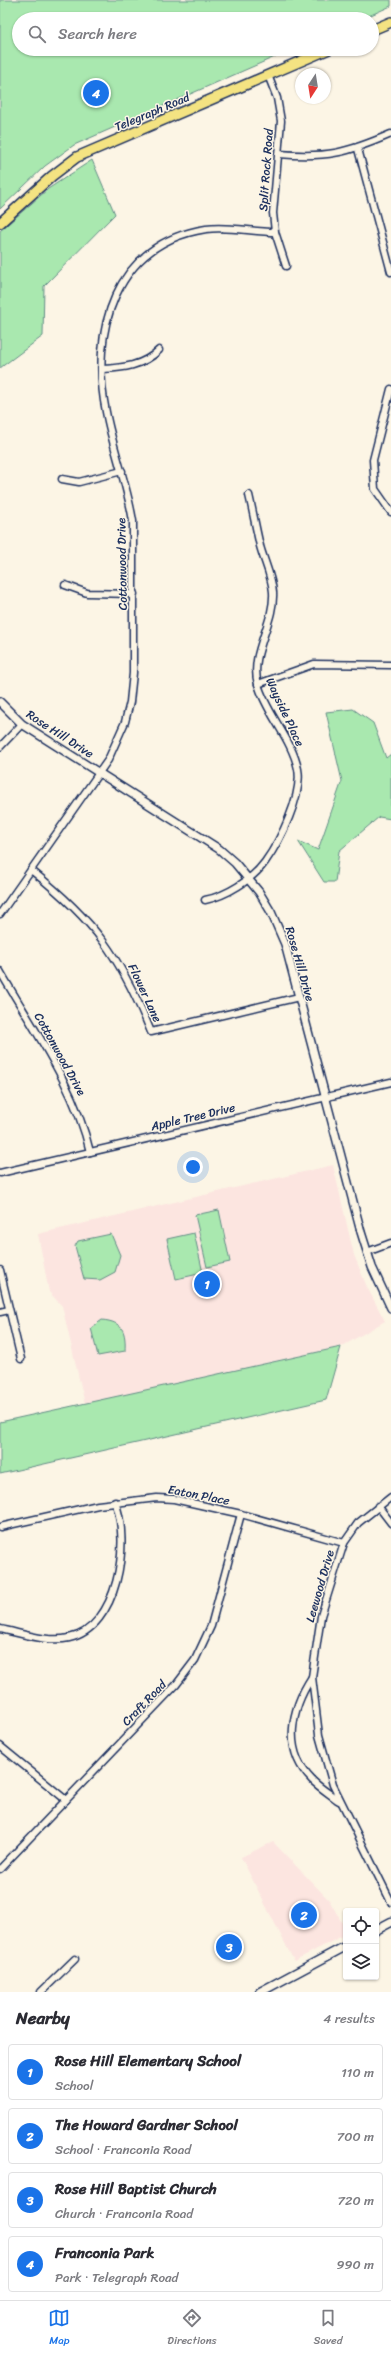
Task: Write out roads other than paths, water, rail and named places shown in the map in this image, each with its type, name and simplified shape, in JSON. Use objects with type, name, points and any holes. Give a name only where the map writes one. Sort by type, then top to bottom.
[{"type":"main road","points":[[379,27],[391,22]]},
{"type":"main road","name":"Telegraph Road","points":[[0,223],[52,176],[77,157],[313,56]]},
{"type":"main road","points":[[379,1928],[391,1922]]},
{"type":"main road","points":[[260,1992],[343,1948]]},
{"type":"street","name":"Split Rock Road","points":[[268,75],[280,112],[279,154],[273,205],[275,232],[286,266]]},
{"type":"street","points":[[279,154],[322,156],[358,149],[391,134]]},
{"type":"street","points":[[358,149],[391,272]]},
{"type":"street","name":"Cottonwood Drive","points":[[0,914],[99,773],[118,740],[130,702],[133,673],[133,521],[122,471],[106,412],[102,369],[103,335],[111,302],[128,274],[150,252],[175,237],[204,229],[223,228],[255,232],[275,232]]},
{"type":"street","points":[[102,369],[141,363],[150,359],[159,350]]},
{"type":"street","points":[[391,389],[373,460],[375,489],[391,512]]},
{"type":"street","points":[[62,479],[79,482],[122,471]]},
{"type":"street","name":"Wayside Place","points":[[205,900],[225,894],[247,878],[265,862],[294,804],[299,785],[298,769],[293,756],[258,684],[256,667],[270,614],[273,592],[249,495]]},
{"type":"street","points":[[66,585],[87,593],[134,594]]},
{"type":"street","points":[[258,684],[314,664],[391,665]]},
{"type":"street","name":"Rose Hill Drive","points":[[0,702],[22,724],[208,841],[230,859],[264,899],[280,931],[367,1252],[391,1308]]},
{"type":"street","points":[[0,747],[22,724]]},
{"type":"street","name":"Flower Lane","points":[[31,870],[75,906],[105,942],[135,992],[150,1032],[299,998]]},
{"type":"street","name":"Cottonwood Drive","points":[[0,971],[71,1094],[82,1122],[90,1152]]},
{"type":"street","name":"Apple Tree Drive","points":[[0,1173],[391,1082]]},
{"type":"street","points":[[367,1252],[391,1243]]},
{"type":"street","points":[[0,1270],[21,1359]]},
{"type":"street","points":[[0,1312],[9,1310]]},
{"type":"street","name":"Leewood Drive","points":[[391,1497],[358,1523],[344,1543],[321,1616],[312,1677],[320,1740],[340,1802],[391,1902]]},
{"type":"street","name":"Eaton Place","points":[[0,1527],[115,1502],[140,1499],[174,1499],[241,1514],[344,1543]]},
{"type":"street","points":[[0,1629],[58,1640],[76,1637],[96,1624],[108,1607],[120,1560],[122,1532],[115,1502]]},
{"type":"street","points":[[378,1506],[391,1523]]},
{"type":"street","name":"Craft Road","points":[[0,1869],[176,1686],[195,1660],[210,1626],[241,1514]]},
{"type":"street","name":"Leewood Drive","points":[[312,1677],[296,1706],[292,1727],[294,1745],[298,1758],[308,1776],[340,1802]]},
{"type":"street","points":[[0,1746],[66,1800]]},
{"type":"street","points":[[41,1992],[75,1959]]},
{"type":"place","name":"Franconia Park","points":[[96,93]]},
{"type":"place","name":"Rose Hill Elementary School","points":[[207,1284]]},
{"type":"place","name":"The Howard Gardner School","points":[[304,1915]]},
{"type":"place","name":"Rose Hill Baptist Church","points":[[229,1947]]}]
